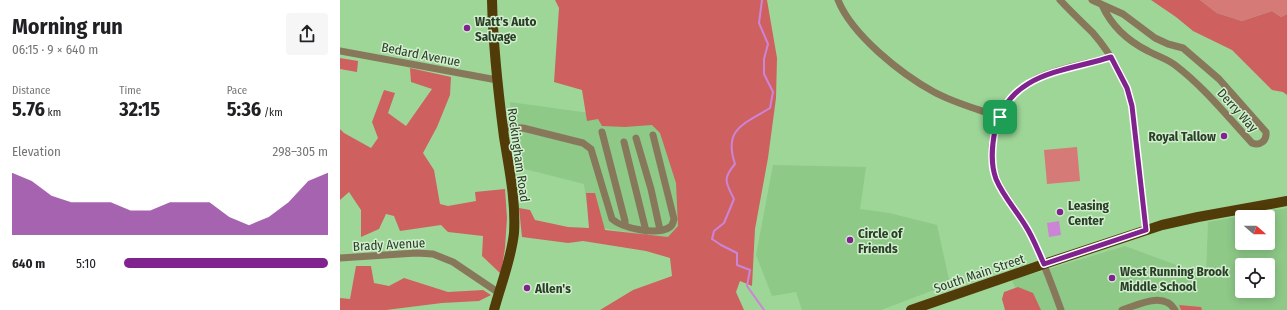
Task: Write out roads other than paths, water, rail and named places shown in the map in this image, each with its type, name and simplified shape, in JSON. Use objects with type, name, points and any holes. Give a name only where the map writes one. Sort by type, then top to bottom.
[{"type":"main road","name":"Rockingham Road","points":[[492,0],[497,80],[513,200],[514,223],[511,253],[494,309]]},
{"type":"main road","name":"South Main Street","points":[[911,310],[1146,230],[1198,217],[1287,201]]},
{"type":"street","points":[[838,0],[845,14],[864,36],[901,70],[939,94],[1000,117]]},
{"type":"street","points":[[1060,0],[1092,33],[1111,57],[1125,83],[1132,106],[1146,230]]},
{"type":"street","name":"Derry Way","points":[[1092,0],[1102,4],[1123,14],[1155,38],[1168,44],[1183,48],[1219,79],[1266,132],[1263,142],[1259,144],[1252,143],[1207,94],[1174,64],[1147,50],[1125,36],[1111,21],[1102,4]]},
{"type":"street","name":"Bedard Avenue","points":[[340,51],[497,80]]},
{"type":"street","points":[[1061,310],[1044,264],[1025,225],[996,178],[992,148],[1000,117],[1004,108],[1014,95],[1028,83],[1059,70],[1111,57]]},
{"type":"street","points":[[503,127],[522,128],[584,143],[591,149],[612,219],[618,224],[629,228],[646,231],[669,228],[673,224],[674,219],[653,135]]},
{"type":"street","points":[[602,132],[625,221],[624,225]]},
{"type":"street","points":[[636,138],[660,230]]},
{"type":"street","points":[[624,142],[646,231]]},
{"type":"street","name":"Brady Avenue","points":[[340,258],[416,253],[434,254],[453,262],[500,293]]},
{"type":"street","points":[[1122,310],[1155,300],[1168,303],[1175,310]]},
{"type":"waterway","points":[[762,0],[759,23],[768,44],[764,59],[764,74],[773,92],[770,108],[744,124],[734,135],[732,152],[735,164],[727,177],[727,185],[734,199],[724,223],[714,231],[712,239],[737,253],[737,265],[750,270],[747,286],[764,310]]},
{"type":"place","name":"Watt's Auto Salvage","points":[[467,28]]},
{"type":"place","name":"Royal Tallow","points":[[1224,136]]},
{"type":"place","name":"Leasing Center","points":[[1060,212]]},
{"type":"place","name":"Circle of Friends","points":[[850,240]]},
{"type":"place","name":"West Running Brook Middle School","points":[[1112,278]]},
{"type":"place","name":"Allen's","points":[[527,288]]}]
